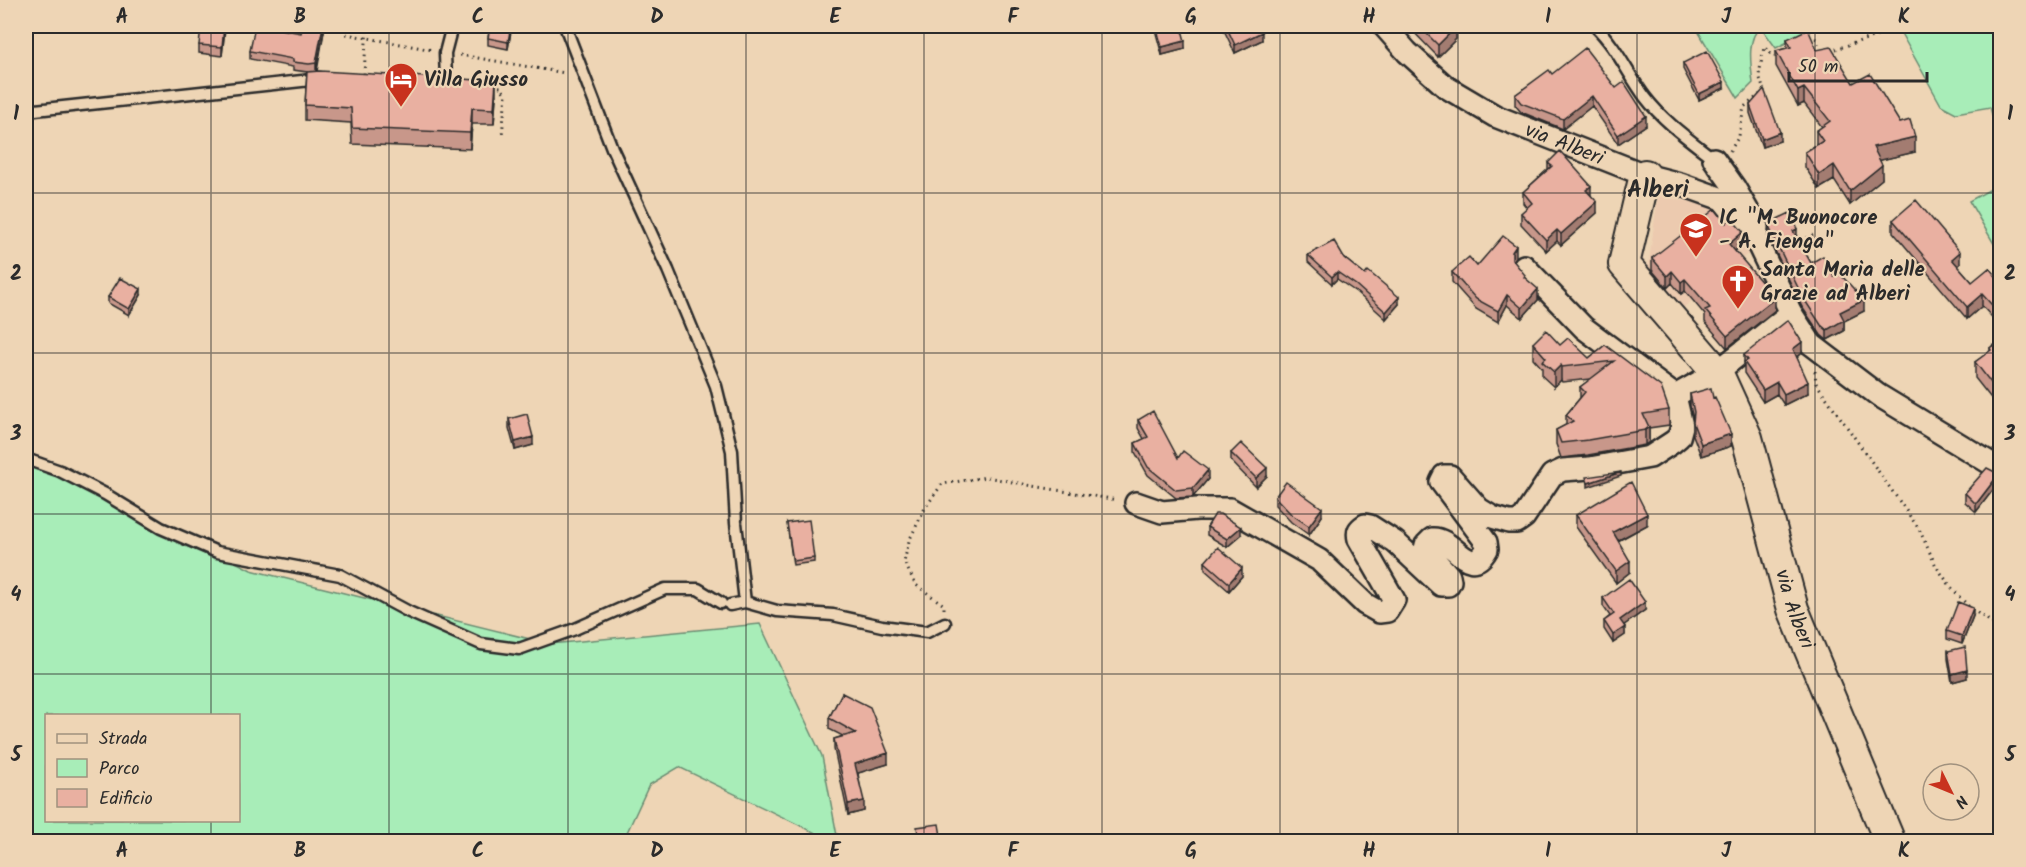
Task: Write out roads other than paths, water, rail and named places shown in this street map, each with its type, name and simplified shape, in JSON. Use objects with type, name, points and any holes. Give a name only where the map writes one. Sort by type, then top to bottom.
[{"type":"street","name":"via Alberi","points":[[1384,26],[1407,52],[1446,87],[1495,117],[1645,176],[1680,184],[1722,199],[1756,240],[1791,313],[1811,344],[1878,395],[2001,469]]},
{"type":"street","name":"via Alberi","points":[[1717,164],[1734,187],[1757,227],[1756,240]]},
{"type":"street","name":"via Alberi","points":[[1645,176],[1624,264],[1717,372],[1747,438],[1793,609],[1890,842]]},
{"type":"street","points":[[1136,503],[1162,512],[1230,509],[1319,560],[1365,604],[1380,612],[1387,611],[1394,600],[1359,539],[1357,533],[1359,528],[1365,525],[1395,542],[1441,585],[1448,585],[1449,576],[1425,549],[1432,539],[1442,541],[1473,562],[1478,561],[1487,549],[1486,542],[1444,486],[1442,482],[1444,476],[1447,474],[1450,476],[1479,509],[1492,517],[1516,522],[1524,517],[1552,475],[1563,470],[1590,468],[1650,457],[1673,442],[1679,436],[1682,426],[1675,396],[1584,328],[1524,266]]},
{"type":"street","points":[[1675,396],[1717,372],[1791,313]]},
{"type":"lane","points":[[446,80],[445,53],[452,26]]},
{"type":"lane","points":[[565,26],[612,148],[668,270],[716,386],[732,451],[736,524],[745,602]]},
{"type":"lane","name":"via Alberi","points":[[1595,26],[1605,35],[1645,96],[1662,117],[1717,164]]},
{"type":"lane","points":[[26,111],[329,78]]},
{"type":"lane","points":[[26,459],[60,471],[105,494],[161,528],[217,552],[340,575],[409,612],[481,644],[519,649],[575,629],[665,590],[698,589],[725,604],[745,602],[777,611],[833,615],[882,626],[927,632],[945,623]]},
{"type":"place","name":"Villa Giusso","points":[[401,108]]},
{"type":"place","name":"IC \"M. Buonocore - A. Fienga\"","points":[[1696,258]]},
{"type":"place","name":"Santa Maria delle Grazie ad Alberi","points":[[1738,310]]},
{"type":"district","name":"Alberi","points":[[1658,189]]}]
